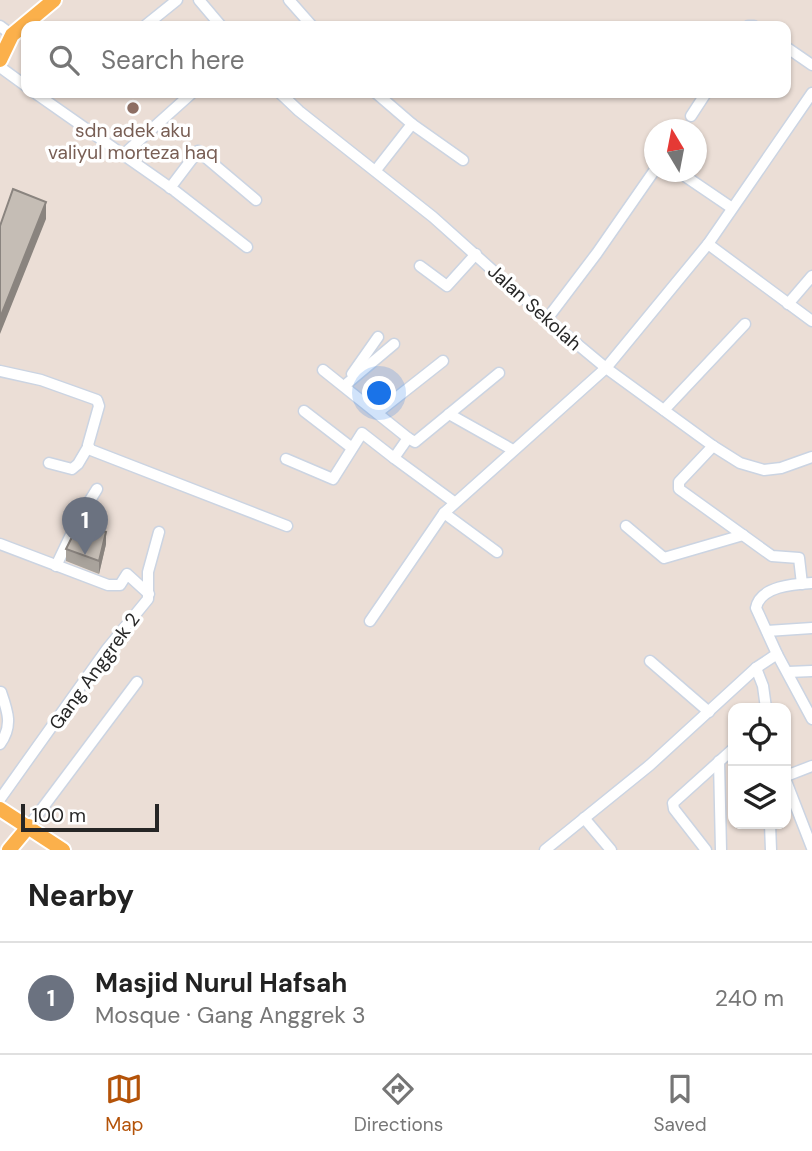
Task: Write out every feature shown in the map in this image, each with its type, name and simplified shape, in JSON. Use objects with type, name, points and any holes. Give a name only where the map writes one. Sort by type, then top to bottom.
[{"type":"main road","points":[[29,21],[54,0]]},
{"type":"main road","points":[[0,60],[12,35],[21,28]]},
{"type":"main road","points":[[0,809],[29,825],[63,850]]},
{"type":"main road","points":[[9,850],[29,825]]},
{"type":"street","points":[[151,21],[177,0]]},
{"type":"street","points":[[199,0],[217,21]]},
{"type":"street","points":[[289,0],[308,21]]},
{"type":"street","points":[[0,26],[12,35]]},
{"type":"street","points":[[791,50],[812,65]]},
{"type":"street","points":[[0,67],[21,82]]},
{"type":"street","points":[[370,621],[454,502],[606,368],[708,244],[812,93]]},
{"type":"street","points":[[43,98],[124,154],[247,247]]},
{"type":"street","points":[[124,154],[186,98]]},
{"type":"street","name":"Jalan Sekolah","points":[[285,98],[476,254],[606,368],[713,446],[740,463],[764,470],[781,468],[812,457]]},
{"type":"street","points":[[382,98],[412,124],[463,160]]},
{"type":"street","points":[[691,116],[703,98]]},
{"type":"street","points":[[376,170],[412,124]]},
{"type":"street","points":[[170,188],[198,151],[256,200]]},
{"type":"street","points":[[547,319],[646,182]]},
{"type":"street","points":[[694,182],[732,208]]},
{"type":"street","points":[[708,244],[812,321]]},
{"type":"street","points":[[420,266],[447,286],[476,254]]},
{"type":"street","points":[[788,304],[812,276]]},
{"type":"street","points":[[664,410],[746,324]]},
{"type":"street","points":[[344,386],[378,337]]},
{"type":"street","points":[[344,386],[394,344]]},
{"type":"street","points":[[377,413],[443,361]]},
{"type":"street","points":[[323,370],[415,442],[499,373]]},
{"type":"street","points":[[0,371],[41,380],[97,400],[99,406],[88,447],[78,464],[72,469],[49,463]]},
{"type":"street","points":[[304,411],[352,448]]},
{"type":"street","points":[[449,414],[513,450]]},
{"type":"street","points":[[286,459],[333,479],[362,433],[454,502]]},
{"type":"street","points":[[394,458],[408,438]]},
{"type":"street","points":[[713,446],[679,482],[678,487],[772,556],[799,558],[807,584],[776,588],[759,599],[755,608],[811,716]]},
{"type":"street","points":[[88,447],[286,526]]},
{"type":"street","points":[[56,566],[79,518],[97,489]]},
{"type":"street","points":[[444,513],[496,552]]},
{"type":"street","points":[[626,526],[664,558],[743,535]]},
{"type":"street","name":"Gang Anggrek 2","points":[[0,799],[107,649],[148,599],[148,572],[159,532]]},
{"type":"street","points":[[0,544],[115,587],[120,585],[127,574],[149,594]]},
{"type":"street","points":[[767,631],[812,628]]},
{"type":"street","points":[[545,850],[650,765],[756,668],[777,653]]},
{"type":"street","points":[[650,661],[709,712]]},
{"type":"street","points":[[756,668],[763,686],[765,703]]},
{"type":"street","points":[[788,673],[812,671]]},
{"type":"street","points":[[29,825],[137,682]]},
{"type":"street","points":[[0,744],[8,733],[9,725],[1,692]]},
{"type":"street","points":[[706,850],[674,809],[673,803],[728,753]]},
{"type":"street","points":[[719,761],[721,850]]},
{"type":"street","points":[[791,776],[812,766]]},
{"type":"street","points":[[791,791],[812,848]]},
{"type":"street","points":[[584,818],[611,850]]},
{"type":"street","points":[[770,829],[771,850]]},
{"type":"building","points":[[13,189],[46,202],[0,318],[0,226]]},
{"type":"building","points":[[79,523],[106,532],[99,561],[66,549]]},
{"type":"place","name":"sdn adek aku valiyul morteza haq","points":[[133,108]]},
{"type":"place","name":"Masjid Nurul Hafsah","points":[[85,555]]}]
